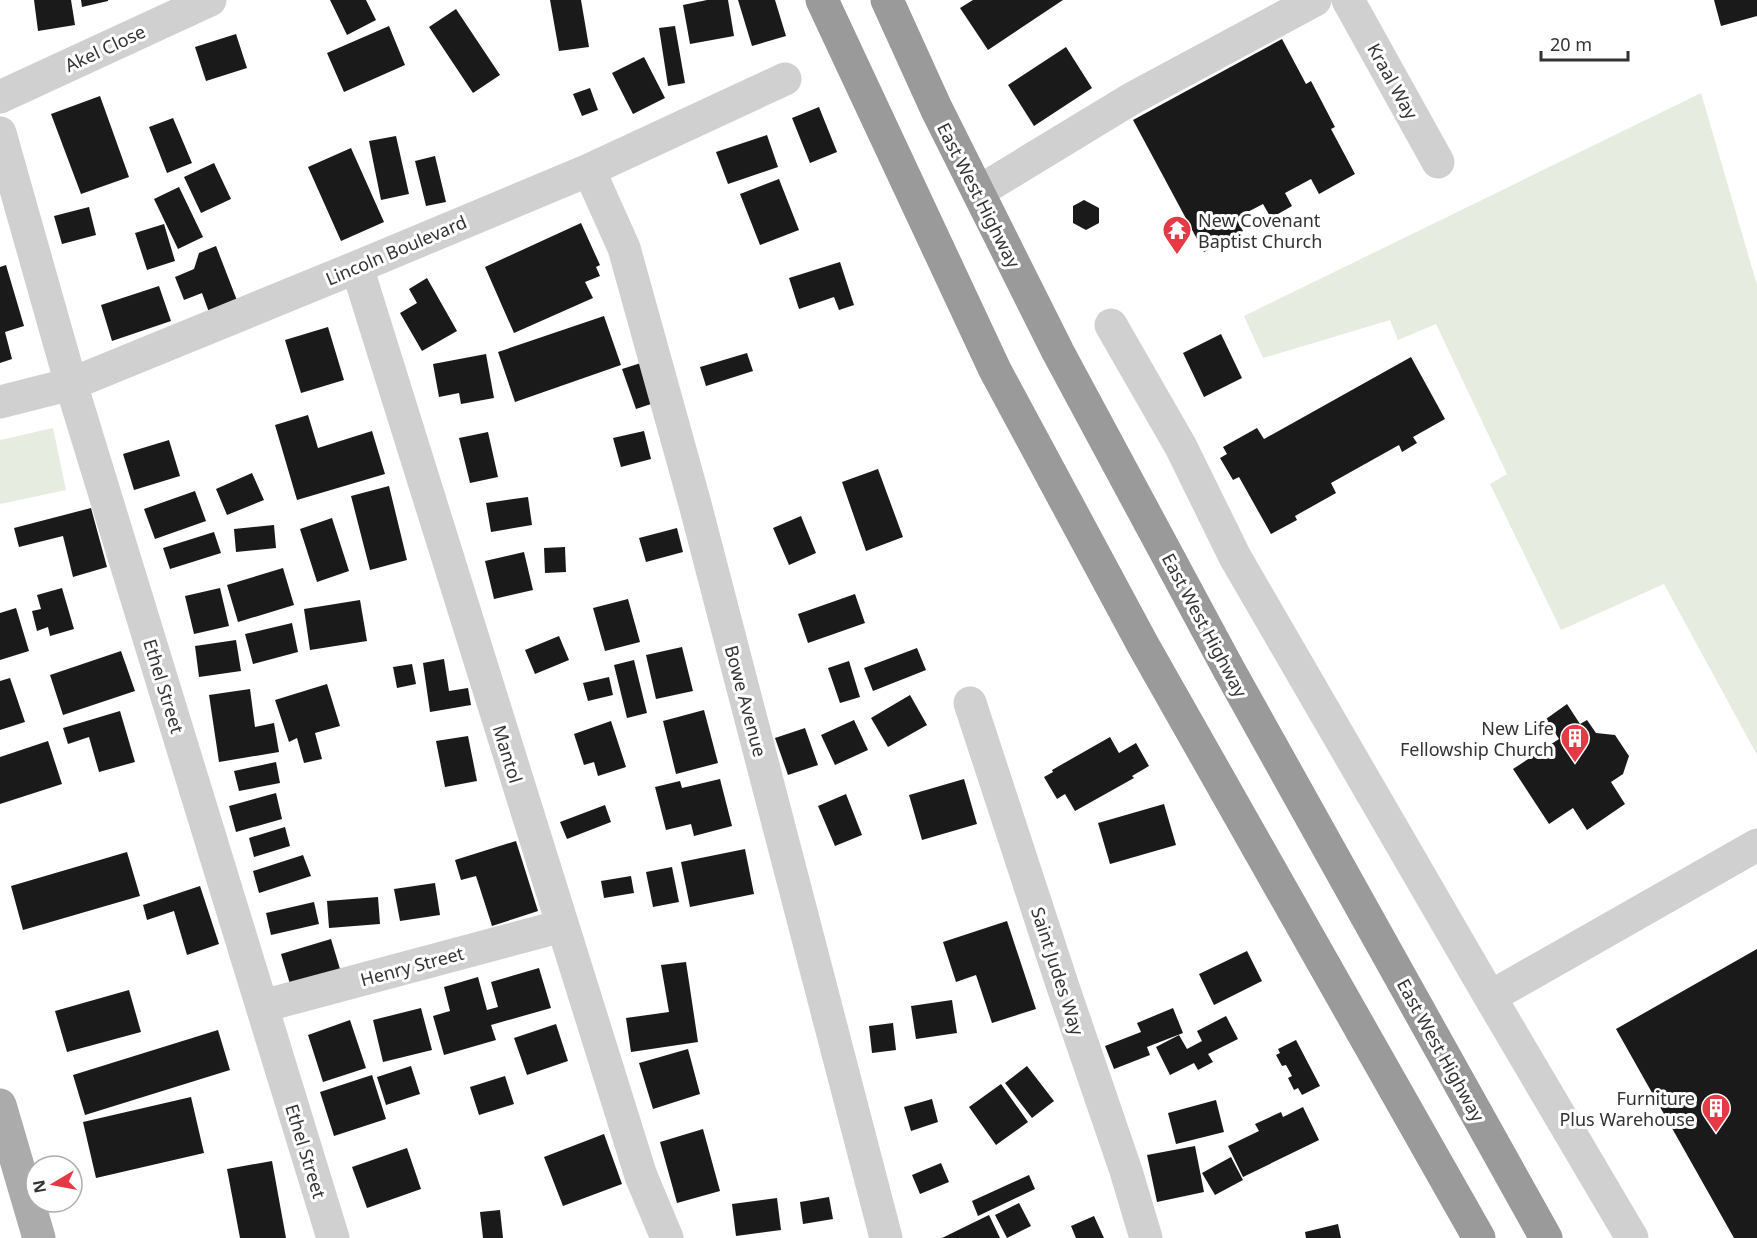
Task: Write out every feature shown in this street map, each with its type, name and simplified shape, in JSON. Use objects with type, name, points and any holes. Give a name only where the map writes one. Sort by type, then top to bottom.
[{"type":"highway","points":[[822,0],[995,370],[1143,645],[1479,1238]]},
{"type":"highway","name":"East West Highway","points":[[887,0],[936,108],[1058,352],[1228,668],[1546,1238]]},
{"type":"main road","points":[[0,1105],[39,1238]]},
{"type":"street","name":"Akel Close","points":[[0,96],[210,0]]},
{"type":"street","points":[[978,192],[1131,99],[1315,0]]},
{"type":"street","name":"Kraal Way","points":[[1348,0],[1438,162]]},
{"type":"street","name":"Lincoln Boulevard","points":[[0,402],[72,384],[357,267],[589,170],[785,79]]},
{"type":"street","name":"Ethel Street","points":[[0,133],[72,384],[333,1238]]},
{"type":"street","name":"Bowe Avenue","points":[[589,170],[624,248],[698,515],[886,1238]]},
{"type":"street","name":"Mantol","points":[[357,267],[641,1176],[667,1238]]},
{"type":"street","points":[[1112,325],[1181,447],[1235,557],[1632,1238]]},
{"type":"street","name":"Saint Judes Way","points":[[970,703],[1126,1171],[1146,1238]]},
{"type":"street","points":[[1490,997],[1757,845]]},
{"type":"street","name":"Henry Street","points":[[263,1006],[562,926]]},
{"type":"shaded area","points":[[1701,93],[1757,285],[1757,755],[1664,584],[1561,630],[1490,484],[1507,474],[1436,324],[1398,340],[1390,320],[1263,358],[1244,316]]},
{"type":"shaded area","points":[[53,428],[66,490],[0,504],[0,440]]},
{"type":"building","points":[[34,0],[71,0],[75,25],[38,31]]},
{"type":"building","points":[[81,0],[108,0],[108,1],[82,7]]},
{"type":"building","points":[[330,0],[366,0],[376,20],[347,35]]},
{"type":"building","points":[[550,0],[581,0],[589,47],[559,51]]},
{"type":"building","points":[[707,0],[728,0],[734,36],[690,44],[683,5]]},
{"type":"building","points":[[738,0],[775,0],[786,36],[752,46]]},
{"type":"building","points":[[973,0],[1063,0],[988,50],[960,8]]},
{"type":"building","points":[[1714,0],[1757,0],[1757,16],[1721,26]]},
{"type":"building","points":[[456,9],[500,75],[473,93],[429,27]]},
{"type":"building","points":[[389,26],[405,65],[344,92],[327,53]]},
{"type":"building","points":[[675,26],[685,83],[668,86],[659,28]]},
{"type":"building","points":[[236,34],[247,68],[206,81],[195,47]]},
{"type":"building","points":[[1282,39],[1306,84],[1311,81],[1335,127],[1331,129],[1355,174],[1319,194],[1311,179],[1285,193],[1292,206],[1271,218],[1263,204],[1236,218],[1243,231],[1204,252],[1133,120]]},
{"type":"building","points":[[1066,47],[1092,88],[1034,126],[1008,85]]},
{"type":"building","points":[[644,57],[665,98],[633,114],[612,73]]},
{"type":"building","points":[[590,88],[598,110],[582,116],[573,94]]},
{"type":"building","points":[[100,96],[129,177],[81,194],[51,114]]},
{"type":"building","points":[[819,107],[837,152],[810,163],[792,118]]},
{"type":"building","points":[[173,118],[192,163],[167,173],[149,127]]},
{"type":"building","points":[[767,135],[778,167],[728,184],[716,152]]},
{"type":"building","points":[[396,136],[409,194],[381,200],[369,141]]},
{"type":"building","points":[[351,148],[384,222],[341,241],[308,167]]},
{"type":"building","points":[[435,156],[446,202],[426,206],[415,161]]},
{"type":"building","points":[[214,163],[231,199],[201,213],[184,177]]},
{"type":"building","points":[[779,179],[799,230],[760,245],[740,194]]},
{"type":"building","points":[[179,187],[203,237],[178,249],[154,199]]},
{"type":"building","points":[[1084,200],[1099,208],[1099,223],[1086,230],[1073,223],[1073,206]]},
{"type":"building","points":[[89,207],[96,235],[62,244],[54,216]]},
{"type":"building","points":[[581,223],[600,265],[596,267],[600,276],[585,282],[593,298],[514,333],[485,267]]},
{"type":"building","points":[[164,224],[175,261],[147,270],[135,233]]},
{"type":"building","points":[[216,246],[238,303],[210,315],[202,293],[184,300],[175,277],[194,269],[199,253]]},
{"type":"building","points":[[840,262],[854,305],[839,310],[834,297],[799,309],[789,278]]},
{"type":"building","points":[[6,265],[24,326],[5,332],[12,359],[0,363],[0,267]]},
{"type":"building","points":[[427,278],[457,331],[422,351],[400,313],[417,303],[409,289]]},
{"type":"building","points":[[159,286],[171,321],[112,341],[101,305]]},
{"type":"building","points":[[604,316],[621,365],[515,402],[498,352]]},
{"type":"building","points":[[328,327],[344,380],[301,393],[285,340]]},
{"type":"building","points":[[1221,334],[1242,378],[1204,397],[1183,353]]},
{"type":"building","points":[[747,353],[753,371],[706,386],[700,367]]},
{"type":"building","points":[[486,354],[494,398],[461,404],[459,393],[439,397],[433,364]]},
{"type":"building","points":[[1411,357],[1445,419],[1413,437],[1417,443],[1402,452],[1399,445],[1331,483],[1336,493],[1295,516],[1297,520],[1271,534],[1239,477],[1233,480],[1220,458],[1227,454],[1223,447],[1257,428],[1264,439]]},
{"type":"building","points":[[644,362],[657,402],[636,409],[622,369]]},
{"type":"building","points":[[308,415],[318,448],[372,431],[385,474],[297,500],[275,425]]},
{"type":"building","points":[[644,431],[651,459],[621,467],[613,438]]},
{"type":"building","points":[[488,432],[498,477],[470,483],[459,438]]},
{"type":"building","points":[[169,440],[180,476],[134,490],[123,454]]},
{"type":"building","points":[[878,469],[903,537],[866,551],[842,482]]},
{"type":"building","points":[[252,473],[264,500],[227,515],[216,489]]},
{"type":"building","points":[[389,486],[407,560],[370,570],[351,496]]},
{"type":"building","points":[[195,491],[206,521],[155,539],[144,509]]},
{"type":"building","points":[[528,497],[532,525],[491,532],[486,503]]},
{"type":"building","points":[[91,508],[107,567],[73,577],[63,536],[19,547],[14,528]]},
{"type":"building","points":[[801,516],[816,553],[789,565],[773,528]]},
{"type":"building","points":[[332,518],[349,571],[317,582],[300,529]]},
{"type":"building","points":[[274,525],[276,548],[236,552],[234,529]]},
{"type":"building","points":[[677,528],[683,552],[646,562],[639,538]]},
{"type":"building","points":[[214,532],[221,553],[170,569],[163,548]]},
{"type":"building","points":[[565,547],[566,572],[545,573],[544,548]]},
{"type":"building","points":[[524,552],[533,590],[494,599],[485,561]]},
{"type":"building","points":[[283,568],[294,605],[238,622],[227,585]]},
{"type":"building","points":[[62,588],[74,629],[50,636],[48,627],[37,631],[32,611],[41,609],[37,595]]},
{"type":"building","points":[[220,588],[229,626],[194,634],[185,596]]},
{"type":"building","points":[[855,594],[865,623],[808,643],[798,614]]},
{"type":"building","points":[[628,599],[640,642],[605,651],[593,608]]},
{"type":"building","points":[[360,600],[367,641],[310,650],[304,609]]},
{"type":"building","points":[[16,608],[29,651],[0,660],[0,613]]},
{"type":"building","points":[[292,623],[298,652],[253,664],[245,634]]},
{"type":"building","points":[[559,636],[569,660],[535,674],[525,650]]},
{"type":"building","points":[[236,640],[241,671],[199,677],[195,646]]},
{"type":"building","points":[[682,647],[693,691],[656,699],[646,655]]},
{"type":"building","points":[[917,648],[926,670],[873,691],[864,668]]},
{"type":"building","points":[[121,651],[135,691],[63,715],[50,675]]},
{"type":"building","points":[[444,659],[449,691],[468,688],[471,705],[430,712],[423,663]]},
{"type":"building","points":[[634,660],[647,713],[627,718],[614,665]]},
{"type":"building","points":[[849,661],[860,697],[840,703],[828,668]]},
{"type":"building","points":[[412,664],[416,684],[397,688],[393,667]]},
{"type":"building","points":[[609,677],[613,695],[588,701],[583,683]]},
{"type":"building","points":[[10,678],[25,722],[0,730],[0,681]]},
{"type":"building","points":[[327,684],[340,726],[315,733],[322,759],[304,763],[297,738],[289,742],[275,700]]},
{"type":"building","points":[[250,689],[255,727],[274,723],[279,752],[219,762],[209,695]]},
{"type":"building","points":[[910,695],[927,725],[888,747],[871,718]]},
{"type":"building","name":"New Life Fellowship Church","points":[[1567,704],[1580,724],[1587,720],[1596,733],[1615,735],[1629,756],[1623,774],[1611,782],[1625,804],[1587,830],[1573,808],[1549,824],[1513,769],[1559,739],[1546,719]]},
{"type":"building","points":[[704,710],[718,763],[676,774],[663,721]]},
{"type":"building","points":[[120,711],[135,762],[99,772],[89,737],[68,744],[63,728]]},
{"type":"building","points":[[854,720],[868,750],[835,765],[821,735]]},
{"type":"building","points":[[611,721],[626,767],[598,776],[594,762],[584,765],[574,734]]},
{"type":"building","points":[[805,728],[818,765],[788,775],[775,738]]},
{"type":"building","points":[[468,736],[477,781],[445,787],[436,741]]},
{"type":"building","points":[[1110,737],[1119,753],[1136,743],[1149,766],[1132,776],[1134,778],[1075,811],[1065,794],[1057,799],[1044,777],[1053,772],[1052,770]]},
{"type":"building","points":[[48,741],[62,784],[0,804],[0,757]]},
{"type":"building","points":[[276,762],[280,783],[239,791],[234,771]]},
{"type":"building","points":[[720,779],[732,826],[694,836],[691,824],[666,830],[655,787],[680,781],[682,788]]},
{"type":"building","points":[[964,779],[977,824],[922,840],[909,795]]},
{"type":"building","points":[[276,793],[282,819],[236,832],[229,806]]},
{"type":"building","points":[[846,794],[862,835],[835,846],[818,806]]},
{"type":"building","points":[[1164,804],[1176,845],[1110,864],[1098,823]]},
{"type":"building","points":[[605,805],[611,822],[567,839],[560,822]]},
{"type":"building","points":[[285,827],[290,846],[254,857],[249,838]]},
{"type":"building","points":[[516,841],[538,911],[492,926],[476,876],[461,880],[455,860]]},
{"type":"building","points":[[745,849],[754,894],[690,907],[681,862]]},
{"type":"building","points":[[127,852],[140,896],[23,930],[11,886]]},
{"type":"building","points":[[303,855],[311,876],[259,893],[253,871]]},
{"type":"building","points":[[672,867],[679,902],[653,907],[646,872]]},
{"type":"building","points":[[631,876],[634,893],[604,898],[601,881]]},
{"type":"building","points":[[435,883],[440,915],[400,921],[394,889]]},
{"type":"building","points":[[200,886],[219,944],[187,955],[174,911],[147,920],[143,905]]},
{"type":"building","points":[[378,897],[380,924],[329,928],[327,901]]},
{"type":"building","points":[[314,902],[319,924],[271,935],[266,913]]},
{"type":"building","points":[[1007,921],[1036,1009],[992,1023],[976,975],[956,982],[943,942]]},
{"type":"building","points":[[331,939],[340,969],[290,984],[281,954]]},
{"type":"building","name":"Furniture Plus Warehouse","points":[[1757,949],[1757,1238],[1734,1238],[1616,1029]]},
{"type":"building","points":[[1247,951],[1262,981],[1214,1005],[1199,974]]},
{"type":"building","points":[[686,962],[698,1042],[631,1052],[626,1018],[669,1012],[661,965]]},
{"type":"building","points":[[539,968],[551,1008],[491,1025],[496,1040],[444,1055],[433,1016],[450,1011],[444,987],[478,977],[487,1010],[498,1007],[491,982]]},
{"type":"building","points":[[129,990],[141,1032],[67,1052],[55,1011]]},
{"type":"building","points":[[952,1000],[957,1033],[916,1039],[911,1006]]},
{"type":"building","points":[[421,1008],[432,1050],[383,1062],[373,1020]]},
{"type":"building","points":[[1173,1008],[1183,1033],[1147,1047],[1150,1055],[1114,1069],[1105,1046],[1141,1032],[1137,1023]]},
{"type":"building","points":[[1226,1016],[1238,1039],[1208,1054],[1213,1062],[1198,1070],[1194,1063],[1170,1075],[1156,1047],[1179,1035],[1187,1049],[1202,1041],[1197,1031]]},
{"type":"building","points":[[350,1020],[366,1068],[323,1082],[308,1035]]},
{"type":"building","points":[[893,1023],[896,1050],[872,1053],[869,1026]]},
{"type":"building","points":[[556,1024],[568,1061],[527,1075],[514,1038]]},
{"type":"building","points":[[218,1030],[230,1070],[85,1115],[73,1075]]},
{"type":"building","points":[[1296,1040],[1320,1086],[1302,1095],[1298,1088],[1294,1090],[1288,1078],[1292,1076],[1286,1065],[1282,1066],[1276,1055],[1280,1053],[1278,1049]]},
{"type":"building","points":[[688,1049],[700,1094],[653,1109],[639,1063]]},
{"type":"building","points":[[411,1066],[420,1094],[386,1105],[377,1077]]},
{"type":"building","points":[[1027,1066],[1054,1101],[1032,1118],[1005,1083]]},
{"type":"building","points":[[372,1075],[386,1119],[334,1136],[320,1092]]},
{"type":"building","points":[[505,1076],[514,1104],[479,1115],[470,1087]]},
{"type":"building","points":[[1001,1084],[1028,1122],[996,1145],[969,1107]]},
{"type":"building","points":[[191,1097],[204,1153],[96,1178],[83,1122]]},
{"type":"building","points":[[932,1099],[938,1122],[911,1131],[904,1107]]},
{"type":"building","points":[[1216,1100],[1224,1132],[1176,1144],[1168,1113]]},
{"type":"building","points":[[1303,1107],[1319,1140],[1243,1177],[1228,1146],[1259,1131],[1255,1124],[1281,1112],[1283,1117]]},
{"type":"building","points":[[703,1129],[720,1191],[677,1203],[660,1142]]},
{"type":"building","points":[[604,1134],[622,1184],[563,1206],[544,1157]]},
{"type":"building","points":[[1195,1146],[1204,1192],[1157,1202],[1147,1155]]},
{"type":"building","points":[[407,1148],[421,1189],[367,1208],[352,1167]]},
{"type":"building","points":[[1231,1157],[1243,1180],[1215,1195],[1202,1173]]},
{"type":"building","points":[[272,1161],[286,1238],[240,1238],[227,1169]]},
{"type":"building","points":[[941,1163],[949,1182],[920,1194],[912,1175]]},
{"type":"building","points":[[1029,1175],[1035,1189],[978,1216],[972,1201]]},
{"type":"building","points":[[829,1197],[833,1219],[803,1224],[800,1202]]},
{"type":"building","points":[[777,1198],[781,1230],[736,1236],[732,1204]]},
{"type":"building","points":[[1019,1203],[1031,1226],[1007,1238],[995,1215]]},
{"type":"building","points":[[500,1210],[503,1238],[483,1238],[480,1212]]},
{"type":"building","points":[[989,1215],[1000,1238],[942,1238]]},
{"type":"building","points":[[1094,1216],[1104,1238],[1076,1238],[1071,1226]]},
{"type":"building","points":[[1338,1224],[1341,1238],[1306,1238],[1305,1232]]},
{"type":"place","name":"New Covenant Baptist Church","points":[[1177,256]]},
{"type":"place","name":"New Life Fellowship Church","points":[[1575,764]]},
{"type":"place","name":"Furniture Plus Warehouse","points":[[1716,1134]]}]
